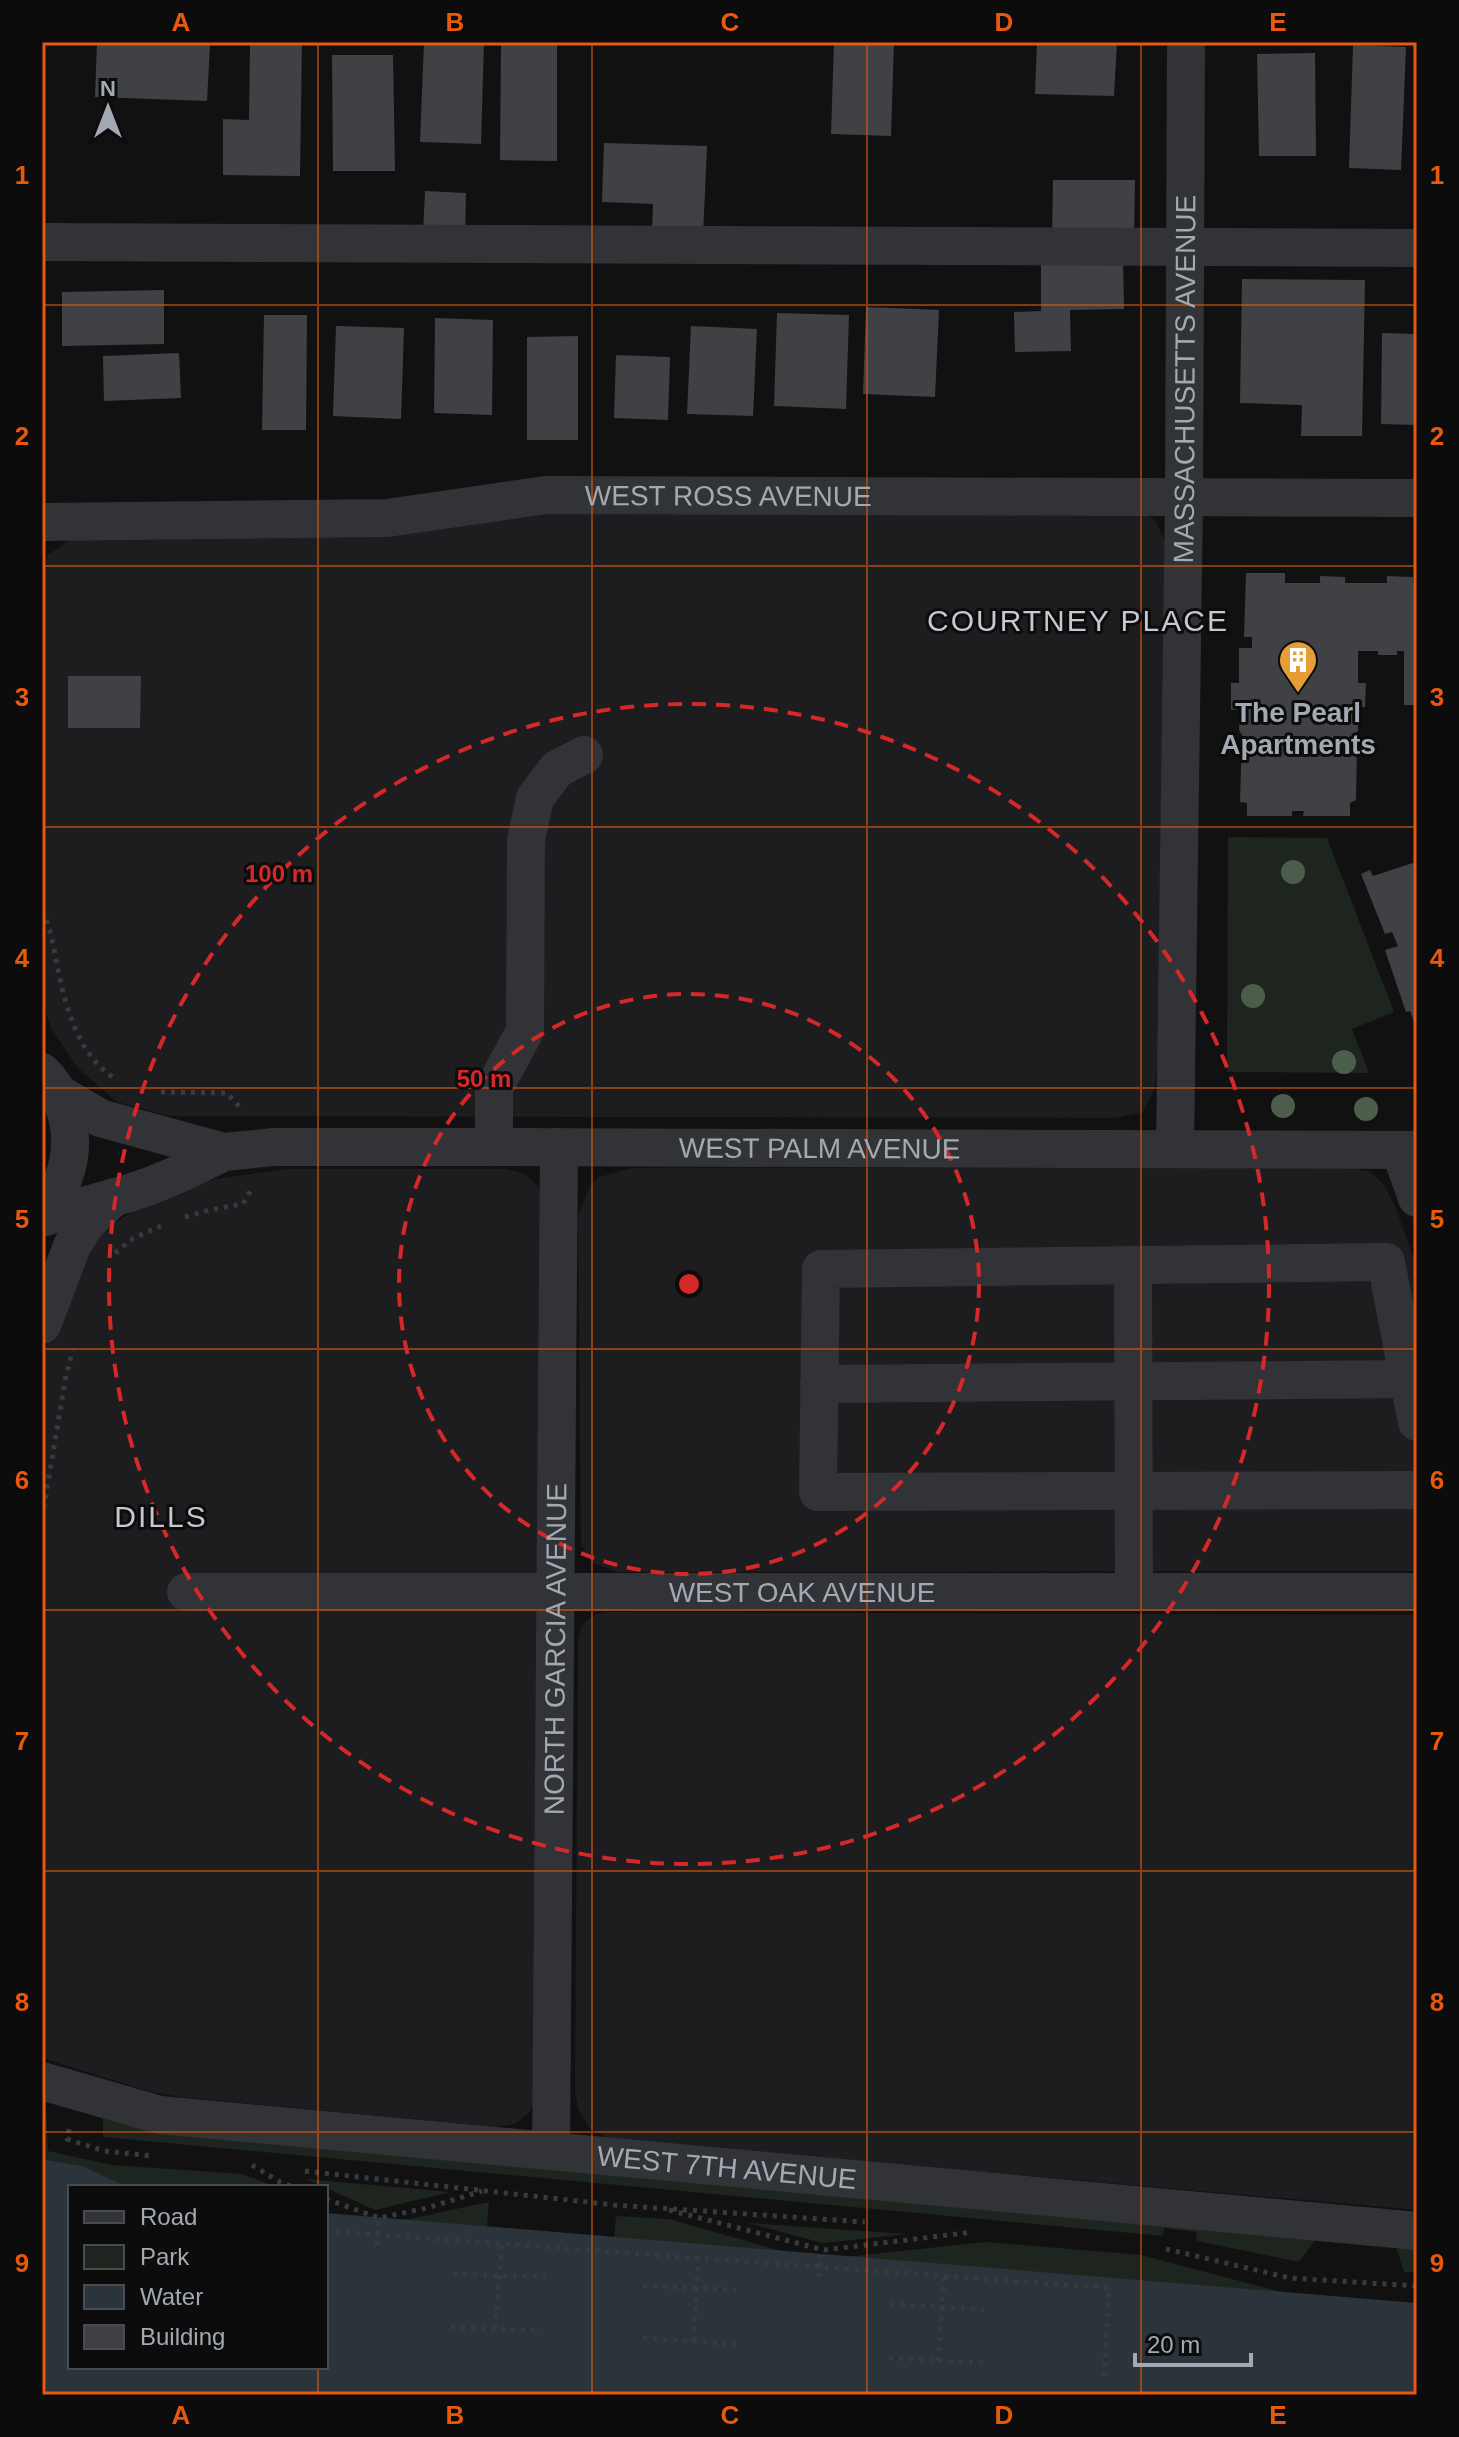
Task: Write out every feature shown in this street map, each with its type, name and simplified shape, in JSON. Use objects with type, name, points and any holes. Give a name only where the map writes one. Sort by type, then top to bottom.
[{"type":"street","name":"MASSACHUSETTS AVENUE","points":[[1175,1149],[1184,497],[1186,42]]},
{"type":"street","points":[[42,242],[1417,248]]},
{"type":"street","name":"WEST ROSS AVENUE","points":[[42,522],[387,518],[546,495],[1417,498]]},
{"type":"street","points":[[494,1147],[494,1088],[525,1031],[526,840],[535,798],[557,769],[584,755]]},
{"type":"street","points":[[42,1211],[51,1203],[65,1176],[71,1146],[68,1116],[47,1076]]},
{"type":"street","name":"WEST PALM AVENUE","points":[[47,1076],[100,1118],[224,1152],[274,1147],[1408,1150]]},
{"type":"street","name":"NORTH GARCIA AVENUE","points":[[551,2151],[559,1147]]},
{"type":"street","points":[[1408,1150],[1417,1198]]},
{"type":"street","name":"WEST PALM AVENUE","points":[[42,1218],[175,1177],[224,1152]]},
{"type":"street","points":[[59,1332],[72,1246],[87,1222],[115,1197]]},
{"type":"street","points":[[1417,1422],[1386,1262],[821,1269],[818,1492],[1417,1490]]},
{"type":"street","points":[[1133,1265],[1134,1592]]},
{"type":"street","points":[[819,1384],[1409,1379]]},
{"type":"street","name":"WEST OAK AVENUE","points":[[186,1592],[1417,1592]]},
{"type":"street","name":"WEST 7TH AVENUE","points":[[59,2086],[160,2115],[1417,2231]]},
{"type":"path","points":[[42,911],[49,923],[73,1025],[85,1050],[102,1070],[125,1085]]},
{"type":"path","points":[[149,1092],[227,1093]]},
{"type":"path","points":[[181,1218],[243,1204]]},
{"type":"path","points":[[107,1262],[132,1239],[167,1224]]},
{"type":"path","points":[[42,1518],[66,1375],[59,1332]]},
{"type":"path","points":[[59,2086],[67,2139],[104,2151],[163,2157]]},
{"type":"path","points":[[238,2163],[268,2167]]},
{"type":"path","points":[[252,2165],[288,2185]]},
{"type":"path","points":[[299,2170],[657,2207],[867,2223]]},
{"type":"path","points":[[328,2200],[379,2218],[427,2208],[484,2190]]},
{"type":"path","points":[[657,2207],[824,2250],[979,2231],[947,2229]]},
{"type":"path","points":[[377,2245],[379,2218]]},
{"type":"path","points":[[328,2231],[1109,2288],[1104,2380]]},
{"type":"path","points":[[495,2329],[502,2244]]},
{"type":"path","points":[[1154,2247],[1290,2278],[1417,2286]]},
{"type":"path","points":[[819,2277],[820,2255]]},
{"type":"path","points":[[694,2341],[698,2259]]},
{"type":"path","points":[[453,2274],[546,2277]]},
{"type":"path","points":[[938,2361],[944,2277]]},
{"type":"path","points":[[643,2286],[742,2290]]},
{"type":"path","points":[[891,2304],[989,2310]]},
{"type":"path","points":[[451,2327],[542,2331]]},
{"type":"path","points":[[643,2338],[738,2345]]},
{"type":"path","points":[[889,2358],[984,2363]]},
{"type":"shaded area","points":[[1133,506],[1155,520],[1166,544],[1158,1063],[1154,1090],[1143,1112],[1114,1118],[170,1116],[117,1102],[77,1067],[51,1028],[42,1001],[42,573],[48,555],[73,538],[498,512]]},
{"type":"shaded area","points":[[1347,1167],[1371,1172],[1383,1184],[1396,1208],[1417,1269],[1417,1571],[617,1572],[591,1562],[581,1544],[578,1216],[589,1188],[599,1177],[632,1168]]},
{"type":"shaded area","points":[[285,1169],[506,1169],[524,1173],[537,1185],[544,1200],[537,2092],[530,2112],[515,2124],[495,2127],[181,2097],[151,2092],[42,2058],[42,1372],[45,1352],[69,1276],[92,1236],[154,1199],[215,1179]]},
{"type":"shaded area","points":[[607,1612],[1417,1615],[1417,2210],[609,2139],[589,2128],[578,2109],[575,2090],[578,1639],[582,1625],[594,1615]]},
{"type":"green space","points":[[1228,837],[1327,838],[1394,1012],[1352,1029],[1369,1073],[1227,1072]]},
{"type":"green space","points":[[42,2099],[46,2101],[48,2151],[112,2165],[242,2174],[272,2185],[123,2185],[83,2166],[42,2159]]},
{"type":"green space","points":[[103,2117],[1316,2239],[1299,2262],[1197,2241],[1196,2232],[1164,2228],[1163,2236],[103,2137]]},
{"type":"green space","points":[[306,2179],[450,2192],[375,2210],[328,2189],[328,2185]]},
{"type":"green space","points":[[489,2202],[487,2227],[404,2220]]},
{"type":"green space","points":[[616,2216],[669,2219],[785,2252],[614,2237]]},
{"type":"green space","points":[[748,2223],[907,2234],[823,2243]]},
{"type":"green space","points":[[985,2242],[1141,2255],[1285,2293],[845,2257]]},
{"type":"green space","points":[[1396,2246],[1417,2248],[1417,2272],[1404,2272]]},
{"type":"water","points":[[42,2159],[83,2166],[123,2185],[68,2185],[68,2369],[328,2369],[328,2213],[1417,2303],[1417,2395],[42,2395]]},
{"type":"building","points":[[97,42],[210,45],[207,101],[95,97]]},
{"type":"building","points":[[250,42],[302,42],[300,176],[223,175],[223,119],[249,120]]},
{"type":"building","points":[[424,42],[484,42],[481,144],[420,142]]},
{"type":"building","points":[[834,42],[894,42],[891,136],[831,134]]},
{"type":"building","points":[[1037,42],[1117,42],[1114,96],[1035,94]]},
{"type":"building","points":[[501,44],[557,45],[557,161],[500,160]]},
{"type":"building","points":[[1353,45],[1406,47],[1401,170],[1349,168]]},
{"type":"building","points":[[1315,53],[1316,156],[1259,156],[1257,54]]},
{"type":"building","points":[[332,55],[393,55],[395,171],[333,171]]},
{"type":"building","points":[[604,143],[707,146],[703,236],[652,234],[653,204],[602,202]]},
{"type":"building","points":[[1053,180],[1135,180],[1134,238],[1052,238]]},
{"type":"building","points":[[425,191],[466,193],[465,236],[423,234]]},
{"type":"building","points":[[1123,258],[1124,309],[1070,310],[1071,351],[1015,352],[1014,312],[1041,311],[1041,259]]},
{"type":"building","points":[[1242,279],[1365,280],[1362,436],[1301,436],[1302,405],[1240,403]]},
{"type":"building","points":[[164,290],[164,344],[62,346],[62,292]]},
{"type":"building","points":[[866,307],[939,310],[935,397],[863,394]]},
{"type":"building","points":[[777,313],[849,315],[846,409],[774,406]]},
{"type":"building","points":[[264,315],[307,315],[306,430],[262,430]]},
{"type":"building","points":[[435,318],[493,320],[492,415],[434,413]]},
{"type":"building","points":[[336,326],[404,328],[401,419],[333,416]]},
{"type":"building","points":[[691,326],[757,329],[753,416],[687,414]]},
{"type":"building","points":[[1382,333],[1417,334],[1417,425],[1381,424]]},
{"type":"building","points":[[578,336],[578,440],[527,440],[527,337]]},
{"type":"building","points":[[179,353],[181,398],[104,401],[103,356]]},
{"type":"building","points":[[616,355],[670,357],[668,420],[614,418]]},
{"type":"building","name":"The Pearl Apartments","points":[[1246,573],[1285,573],[1285,583],[1320,583],[1320,576],[1345,577],[1345,583],[1387,583],[1387,576],[1413,577],[1413,583],[1417,583],[1417,705],[1404,705],[1404,651],[1397,651],[1397,655],[1378,655],[1378,651],[1358,651],[1358,683],[1366,683],[1365,707],[1358,711],[1358,731],[1353,734],[1353,745],[1357,747],[1356,800],[1350,803],[1350,816],[1303,816],[1304,811],[1292,811],[1292,816],[1247,816],[1247,803],[1240,802],[1242,735],[1239,730],[1240,709],[1231,710],[1231,683],[1239,683],[1239,648],[1252,648],[1252,637],[1244,637]]},
{"type":"building","points":[[68,676],[141,676],[140,728],[68,728]]},
{"type":"building","points":[[1416,862],[1417,1030],[1410,1011],[1406,1012],[1385,950],[1398,946],[1392,932],[1385,934],[1361,874],[1370,870],[1373,876]]},
{"type":"place","name":"The Pearl Apartments","points":[[1298,694]]},
{"type":"district","name":"COURTNEY PLACE","points":[[1078,621]]},
{"type":"district","name":"DILLS","points":[[161,1517]]}]
